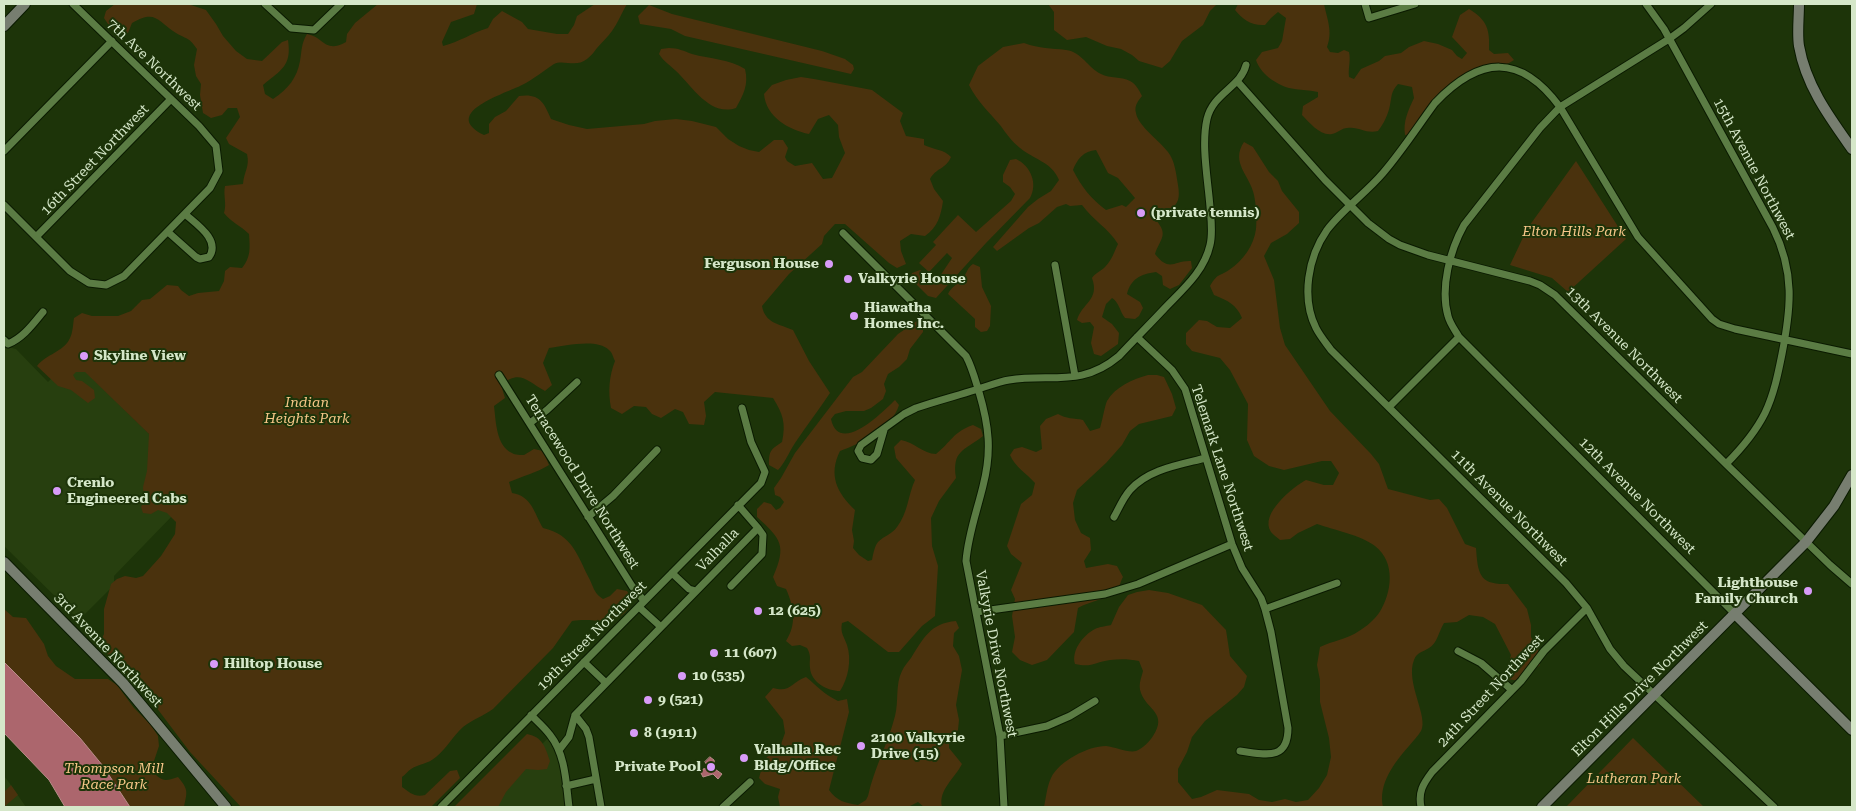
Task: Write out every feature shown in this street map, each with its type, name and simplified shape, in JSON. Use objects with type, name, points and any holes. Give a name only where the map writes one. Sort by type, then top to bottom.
[{"type":"main road","points":[[4,26],[25,4]]},
{"type":"main road","points":[[1799,4],[1799,46],[1809,80],[1823,106],[1852,149]]},
{"type":"main road","name":"Elton Hills Drive Northwest","points":[[1542,807],[1806,542],[1834,506],[1852,475]]},
{"type":"main road","name":"3rd Avenue Northwest","points":[[4,562],[89,646],[123,683],[226,807]]},
{"type":"main road","name":"12th Avenue Northwest","points":[[1735,614],[1852,730]]},
{"type":"street","name":"7th Ave Northwest","points":[[73,4],[172,99],[216,146],[219,171],[210,188],[185,214]]},
{"type":"street","points":[[265,4],[291,28],[314,30],[341,4]]},
{"type":"street","points":[[1365,4],[1369,18],[1415,4]]},
{"type":"street","name":"15th Avenue Northwest","points":[[1646,4],[1669,39],[1781,244],[1788,270],[1790,283],[1789,315],[1776,383],[1765,412],[1746,442],[1726,464]]},
{"type":"street","name":"12th Avenue Northwest","points":[[1711,4],[1669,39],[1560,108],[1540,128],[1464,225],[1450,261],[1446,303],[1448,315],[1459,337],[1735,614]]},
{"type":"street","points":[[4,151],[112,41]]},
{"type":"street","points":[[884,430],[908,411],[978,389],[1012,380],[1063,379],[1105,366],[1137,337],[1192,280],[1208,254],[1212,229],[1205,141],[1206,120],[1214,102],[1242,75],[1246,65]]},
{"type":"street","name":"11th Avenue Northwest","points":[[1774,807],[1614,654],[1587,608],[1566,583],[1390,406],[1331,350],[1316,328],[1312,316],[1309,274],[1316,250],[1328,229],[1390,165],[1435,103],[1453,86],[1473,74],[1495,67],[1506,67],[1517,70],[1541,85],[1560,108],[1638,237],[1706,314],[1719,324],[1727,327],[1852,354]]},
{"type":"street","name":"13th Avenue Northwest","points":[[1236,81],[1325,180],[1368,223],[1389,239],[1411,249],[1450,261],[1530,281],[1555,295],[1806,542],[1852,584]]},
{"type":"street","name":"16th Street Northwest","points":[[36,237],[172,99]]},
{"type":"street","points":[[4,205],[70,272],[89,283],[106,285],[124,276],[185,214],[209,238],[212,247],[209,257],[200,259],[196,257],[168,232]]},
{"type":"street","name":"Valkyrie Drive Northwest","points":[[843,233],[961,350],[969,362],[986,417],[989,440],[986,474],[966,550],[967,571],[1000,736],[1004,807]]},
{"type":"street","points":[[1055,265],[1075,376]]},
{"type":"street","points":[[4,340],[8,344],[15,341],[43,312]]},
{"type":"street","name":"Telemark Lane Northwest","points":[[1137,337],[1172,370],[1186,389],[1232,544],[1242,568],[1261,598],[1265,609],[1273,642],[1288,728],[1288,738],[1286,745],[1275,754],[1240,751]]},
{"type":"street","points":[[1390,406],[1459,337]]},
{"type":"street","name":"Terracewood Drive Northwest","points":[[500,375],[642,604]]},
{"type":"street","points":[[530,423],[577,382]]},
{"type":"street","name":"19th Street Northwest","points":[[441,807],[761,483],[765,475],[751,442],[742,408]]},
{"type":"street","points":[[588,517],[613,496],[657,450]]},
{"type":"street","points":[[1114,517],[1127,494],[1142,480],[1161,470],[1206,458]]},
{"type":"street","name":"Valhalla","points":[[731,586],[762,554],[763,535],[738,506]]},
{"type":"street","name":"Valhalla","points":[[559,750],[569,737],[575,715],[758,528]]},
{"type":"street","points":[[976,612],[1105,594],[1138,584],[1232,544]]},
{"type":"street","name":"Valhalla","points":[[672,573],[689,589],[696,591]]},
{"type":"street","points":[[1265,609],[1337,583]]},
{"type":"street","points":[[642,604],[660,627]]},
{"type":"street","name":"24th Street Northwest","points":[[1421,807],[1420,796],[1423,784],[1432,772],[1521,681],[1544,652],[1587,608]]},
{"type":"street","points":[[1458,652],[1481,663],[1512,690]]},
{"type":"street","points":[[584,662],[606,684]]},
{"type":"street","points":[[1000,736],[1047,726],[1070,716],[1096,701]]},
{"type":"street","points":[[531,715],[550,735],[559,750],[569,807]]},
{"type":"street","points":[[575,715],[586,730],[601,807]]},
{"type":"street","points":[[566,786],[596,779]]},
{"type":"street","points":[[723,807],[750,782]]},
{"type":"shaded area","points":[[4,346],[16,349],[48,382],[72,358],[204,488],[175,513],[114,576],[114,585],[79,620],[4,546]]},
{"type":"shaded area","points":[[4,662],[80,738],[103,766],[130,807],[65,807],[49,780],[4,733]]},
{"type":"shaded area","points":[[551,735],[557,745],[569,807],[480,807]]},
{"type":"shaded area","name":"Private Pool","points":[[710,757],[714,760],[715,769],[722,774],[718,779],[713,774],[703,777],[701,773],[703,769],[709,768],[705,762]]},
{"type":"shaded area","points":[[4,776],[8,781],[26,807],[4,807]]},
{"type":"green space","name":"Indian Heights Park","points":[[115,4],[188,4],[206,10],[223,36],[236,51],[247,59],[262,61],[282,42],[288,40],[287,62],[280,71],[263,85],[265,94],[273,99],[294,78],[299,67],[303,44],[307,34],[329,46],[339,45],[346,42],[347,34],[355,23],[378,4],[477,4],[474,14],[451,22],[442,42],[443,46],[488,28],[493,19],[502,11],[522,22],[528,29],[568,34],[577,16],[595,4],[627,4],[616,25],[587,59],[578,63],[561,62],[554,64],[526,83],[480,105],[472,112],[469,119],[472,127],[484,135],[489,133],[489,124],[495,117],[506,111],[519,96],[526,95],[540,100],[551,119],[587,129],[676,119],[716,127],[728,139],[739,146],[759,152],[774,140],[783,140],[788,148],[785,157],[787,161],[795,166],[812,163],[823,179],[832,178],[845,153],[839,137],[838,125],[829,115],[818,119],[809,134],[801,132],[786,126],[774,116],[766,102],[764,94],[772,85],[801,77],[872,90],[903,113],[900,121],[906,136],[924,139],[924,145],[942,151],[951,157],[930,179],[934,189],[943,201],[936,225],[925,236],[911,234],[900,241],[901,251],[906,264],[897,268],[845,224],[835,224],[824,236],[822,244],[789,274],[762,306],[769,319],[793,330],[809,361],[830,393],[778,470],[769,465],[769,457],[771,451],[782,442],[784,424],[773,398],[715,392],[704,402],[706,416],[704,425],[689,424],[683,412],[675,409],[661,418],[652,414],[646,407],[634,406],[622,414],[611,408],[611,372],[615,361],[610,351],[604,346],[589,344],[549,348],[543,363],[552,385],[545,391],[528,380],[519,377],[508,380],[501,385],[505,398],[494,406],[496,426],[503,445],[507,450],[516,455],[524,455],[534,449],[543,451],[549,465],[509,482],[512,493],[528,501],[543,528],[553,531],[568,541],[600,597],[603,599],[610,596],[617,589],[627,591],[633,600],[621,616],[614,619],[607,621],[572,621],[553,648],[493,709],[463,727],[433,759],[411,769],[402,777],[402,787],[412,794],[421,796],[425,795],[450,771],[457,770],[460,778],[431,807],[241,807],[190,752],[156,707],[105,652],[100,642],[104,634],[104,609],[111,584],[125,576],[136,578],[143,576],[161,556],[175,534],[176,522],[167,513],[158,510],[151,514],[143,513],[141,507],[144,501],[143,487],[147,471],[149,434],[85,372],[76,372],[73,375],[76,380],[82,381],[94,390],[95,398],[88,403],[71,390],[58,386],[37,366],[64,347],[72,333],[74,318],[82,313],[92,316],[118,316],[131,311],[142,300],[150,299],[167,285],[178,286],[189,296],[219,291],[224,281],[225,271],[230,267],[242,268],[247,260],[250,248],[249,234],[224,213],[225,186],[243,184],[248,162],[247,154],[229,144],[226,138],[240,117],[237,108],[228,108],[222,115],[211,118],[203,113],[200,95],[201,84],[196,76],[194,65],[197,49],[192,42],[156,18],[151,17],[146,17],[132,23],[128,33],[120,34],[110,27],[104,18],[106,11]]},
{"type":"green space","points":[[1048,4],[1217,4],[1210,11],[1203,25],[1182,41],[1170,61],[1162,68],[1139,61],[1121,49],[1107,46],[1086,37],[1067,40],[1054,30],[1054,12]]},
{"type":"green space","points":[[1238,4],[1324,4],[1329,30],[1327,47],[1330,52],[1338,53],[1344,50],[1349,52],[1349,77],[1354,79],[1361,69],[1379,61],[1385,56],[1401,53],[1409,47],[1424,41],[1452,50],[1462,59],[1467,53],[1452,37],[1460,15],[1469,9],[1484,21],[1489,36],[1489,50],[1494,54],[1508,53],[1514,60],[1503,65],[1463,75],[1446,92],[1413,134],[1405,135],[1407,116],[1414,98],[1412,87],[1398,84],[1392,94],[1387,116],[1378,131],[1369,132],[1355,128],[1345,128],[1334,133],[1323,133],[1302,115],[1303,106],[1318,97],[1318,92],[1289,88],[1278,84],[1265,74],[1256,60],[1262,52],[1278,48],[1282,41],[1286,18],[1278,12],[1265,25],[1252,23],[1241,17],[1235,10]]},
{"type":"green space","points":[[649,5],[672,14],[822,51],[845,59],[853,65],[854,69],[851,74],[685,36],[671,29],[640,24],[638,16]]},
{"type":"green space","points":[[1024,43],[1072,51],[1101,74],[1127,79],[1132,82],[1142,96],[1136,106],[1138,118],[1168,152],[1174,163],[1179,190],[1177,203],[1169,211],[1150,209],[1158,218],[1156,220],[1163,233],[1155,254],[1160,260],[1168,264],[1191,261],[1192,268],[1179,285],[1170,289],[1163,285],[1162,276],[1156,272],[1137,278],[1127,294],[1140,302],[1143,308],[1135,319],[1125,318],[1112,298],[1106,304],[1102,317],[1112,324],[1119,333],[1118,344],[1101,356],[1094,354],[1091,343],[1094,327],[1090,322],[1082,323],[1077,320],[1094,291],[1092,278],[1111,259],[1118,244],[1110,233],[1082,205],[1070,206],[1066,204],[1057,207],[1039,223],[997,251],[993,247],[1028,207],[1051,191],[1059,180],[1052,169],[1014,143],[979,101],[969,85],[978,66],[1003,47]],"holes":[[[1096,150],[1108,173],[1118,178],[1135,198],[1126,207],[1122,205],[1106,210],[1087,192],[1073,170],[1082,156]]]},
{"type":"green space","points":[[669,48],[726,61],[745,69],[746,85],[736,108],[727,110],[718,108],[695,92],[659,54],[661,49]]},
{"type":"green space","points":[[1244,142],[1253,147],[1269,172],[1278,181],[1282,191],[1299,212],[1299,223],[1287,234],[1271,243],[1264,256],[1274,280],[1280,328],[1285,345],[1330,411],[1379,464],[1388,489],[1430,500],[1439,499],[1447,508],[1465,544],[1476,548],[1479,571],[1482,576],[1491,582],[1508,584],[1527,609],[1531,625],[1531,637],[1539,652],[1540,665],[1521,681],[1507,679],[1506,672],[1511,655],[1495,624],[1483,617],[1469,615],[1457,622],[1444,623],[1434,644],[1418,654],[1414,660],[1412,678],[1423,725],[1420,733],[1388,774],[1383,790],[1383,807],[1044,807],[1051,778],[1067,760],[1091,749],[1106,746],[1136,751],[1148,742],[1157,728],[1158,722],[1155,712],[1144,699],[1140,690],[1143,671],[1139,661],[1117,659],[1090,665],[1075,664],[1076,649],[1082,639],[1095,629],[1111,625],[1119,607],[1128,595],[1149,590],[1168,593],[1202,605],[1226,630],[1230,656],[1247,676],[1244,687],[1237,695],[1205,721],[1192,737],[1178,769],[1178,782],[1192,799],[1217,790],[1249,794],[1259,800],[1272,802],[1285,799],[1296,802],[1308,800],[1327,775],[1331,757],[1329,738],[1320,702],[1320,680],[1317,665],[1320,647],[1355,634],[1365,627],[1379,613],[1387,596],[1390,578],[1386,560],[1382,553],[1369,542],[1317,524],[1290,539],[1280,540],[1272,533],[1269,525],[1270,517],[1273,509],[1286,495],[1306,480],[1324,485],[1333,485],[1339,473],[1331,461],[1322,461],[1284,470],[1269,466],[1254,456],[1247,440],[1248,404],[1230,370],[1220,358],[1192,351],[1186,344],[1186,333],[1199,320],[1207,321],[1217,327],[1230,328],[1242,318],[1231,304],[1214,295],[1210,286],[1217,277],[1229,270],[1243,257],[1255,235],[1254,195],[1242,169],[1239,156]]},
{"type":"green space","points":[[1016,159],[1026,166],[1032,176],[1033,187],[1030,198],[936,298],[928,296],[910,278],[912,273],[920,270],[935,280],[940,276],[952,258],[947,253],[929,272],[919,263],[936,245],[933,242],[958,215],[976,232],[1011,201],[1015,194],[1003,182],[1003,175],[1010,160]]},
{"type":"green space","name":"Elton Hills Park","points":[[1576,161],[1626,239],[1568,292],[1552,278],[1510,265],[1527,229]]},
{"type":"green space","points":[[973,264],[980,267],[982,287],[991,306],[990,326],[987,331],[981,332],[975,327],[975,319],[948,294]]},
{"type":"green space","points":[[917,321],[923,325],[923,332],[910,349],[907,359],[888,374],[884,384],[886,391],[883,399],[864,411],[846,411],[835,414],[831,419],[836,429],[843,433],[852,432],[872,421],[895,400],[899,405],[896,413],[875,434],[840,451],[836,460],[836,483],[843,497],[855,510],[852,530],[853,548],[859,555],[868,561],[872,560],[877,543],[895,529],[901,522],[906,510],[915,480],[896,458],[894,447],[901,440],[936,454],[956,434],[973,425],[981,429],[983,436],[965,448],[958,456],[955,469],[956,478],[939,501],[931,518],[932,546],[938,566],[935,616],[922,626],[899,652],[888,652],[848,621],[842,623],[842,632],[847,645],[849,663],[843,686],[840,691],[835,691],[820,685],[813,678],[807,648],[800,645],[792,646],[786,641],[792,628],[793,615],[786,589],[777,586],[773,577],[780,557],[779,543],[772,531],[757,517],[757,509],[764,502],[771,504],[776,510],[780,508],[784,502],[775,495],[774,488],[795,453],[853,377],[862,372],[898,334]]},
{"type":"green space","points":[[1148,375],[1164,377],[1176,408],[1172,416],[1139,424],[1130,431],[1122,445],[1106,463],[1077,490],[1073,503],[1075,520],[1081,533],[1090,538],[1091,550],[1084,561],[1086,568],[1108,564],[1117,566],[1123,577],[1119,586],[1110,595],[1078,608],[1074,632],[1047,660],[1032,665],[1020,660],[1012,652],[1015,637],[1012,616],[1015,599],[1011,590],[1022,563],[1011,554],[1007,546],[1021,504],[1032,495],[1035,483],[1010,455],[1014,449],[1022,447],[1036,452],[1042,449],[1040,426],[1046,419],[1058,414],[1067,418],[1083,420],[1090,431],[1100,428],[1106,403],[1110,396],[1125,384]]},
{"type":"green space","name":"Thompson Mill Race Park","points":[[4,609],[13,617],[26,618],[56,666],[75,679],[108,679],[117,685],[158,736],[159,746],[151,770],[163,780],[178,777],[186,791],[184,807],[99,807],[4,695]]},
{"type":"green space","points":[[956,621],[959,628],[954,633],[953,646],[959,656],[962,670],[956,705],[959,720],[958,730],[949,740],[949,748],[962,764],[942,795],[942,807],[924,807],[918,802],[908,807],[780,807],[778,797],[780,789],[765,784],[759,778],[764,760],[781,744],[785,733],[783,720],[765,697],[773,688],[787,688],[806,677],[833,699],[838,701],[847,699],[849,712],[829,790],[842,801],[858,805],[866,800],[868,796],[892,726],[900,676],[903,669],[928,633],[947,622]]},
{"type":"green space","points":[[527,734],[532,735],[543,743],[550,761],[547,769],[526,769],[506,792],[498,807],[454,807]]},
{"type":"green space","name":"Lutheran Park","points":[[1633,738],[1704,807],[1566,807]]},
{"type":"green space","points":[[11,785],[18,795],[4,807],[4,792]]},
{"type":"place","name":"(private tennis)","points":[[1141,213]]},
{"type":"place","name":"Ferguson House","points":[[829,264]]},
{"type":"place","name":"Valkyrie House","points":[[848,279]]},
{"type":"place","name":"Hiawatha Homes Inc.","points":[[854,316]]},
{"type":"place","name":"Skyline View","points":[[84,356]]},
{"type":"place","name":"Crenlo Engineered Cabs","points":[[57,491]]},
{"type":"place","name":"Lighthouse Family Church","points":[[1808,591]]},
{"type":"place","name":"12 (625)","points":[[758,611]]},
{"type":"place","name":"11 (607)","points":[[714,653]]},
{"type":"place","name":"Hilltop House","points":[[214,664]]},
{"type":"place","name":"10 (535)","points":[[682,676]]},
{"type":"place","name":"9 (521)","points":[[648,700]]},
{"type":"place","name":"8 (1911)","points":[[634,733]]},
{"type":"place","name":"2100 Valkyrie Drive (15)","points":[[861,746]]},
{"type":"place","name":"Valhalla Rec Bldg/Office","points":[[744,758]]},
{"type":"place","name":"Private Pool","points":[[711,767]]}]
